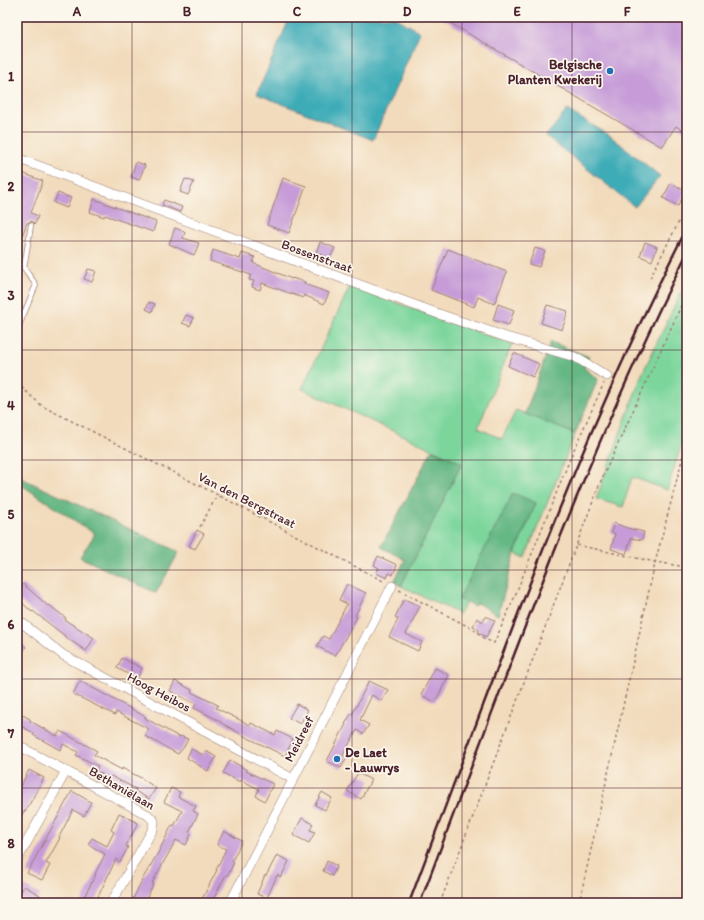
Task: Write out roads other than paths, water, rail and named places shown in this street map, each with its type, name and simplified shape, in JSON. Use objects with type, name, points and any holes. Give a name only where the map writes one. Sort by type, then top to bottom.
[{"type":"street","name":"Bossenstraat","points":[[17,158],[436,314],[506,337],[575,357],[607,376]]},
{"type":"street","name":"Meidreef","points":[[230,903],[392,586]]},
{"type":"street","name":"Hoog Heibos","points":[[17,620],[63,655],[293,779]]},
{"type":"street","name":"Bethaniëlaan","points":[[17,745],[148,815],[154,821],[153,829],[111,903]]},
{"type":"street","points":[[17,860],[66,771]]},
{"type":"lane","points":[[17,330],[36,286],[24,268],[31,225]]},
{"type":"water","points":[[290,17],[395,17],[420,32],[373,140],[257,94]]},
{"type":"water","points":[[567,110],[609,135],[660,176],[635,207],[546,136]]},
{"type":"railway","points":[[409,903],[505,647],[572,477],[646,310],[687,228]]},
{"type":"railway","points":[[420,903],[513,656],[578,493],[649,332],[687,253]]},
{"type":"place","name":"Belgische Planten Kwekerij","points":[[610,71]]},
{"type":"place","name":"De Laet - Lauwrys","points":[[337,759]]}]
